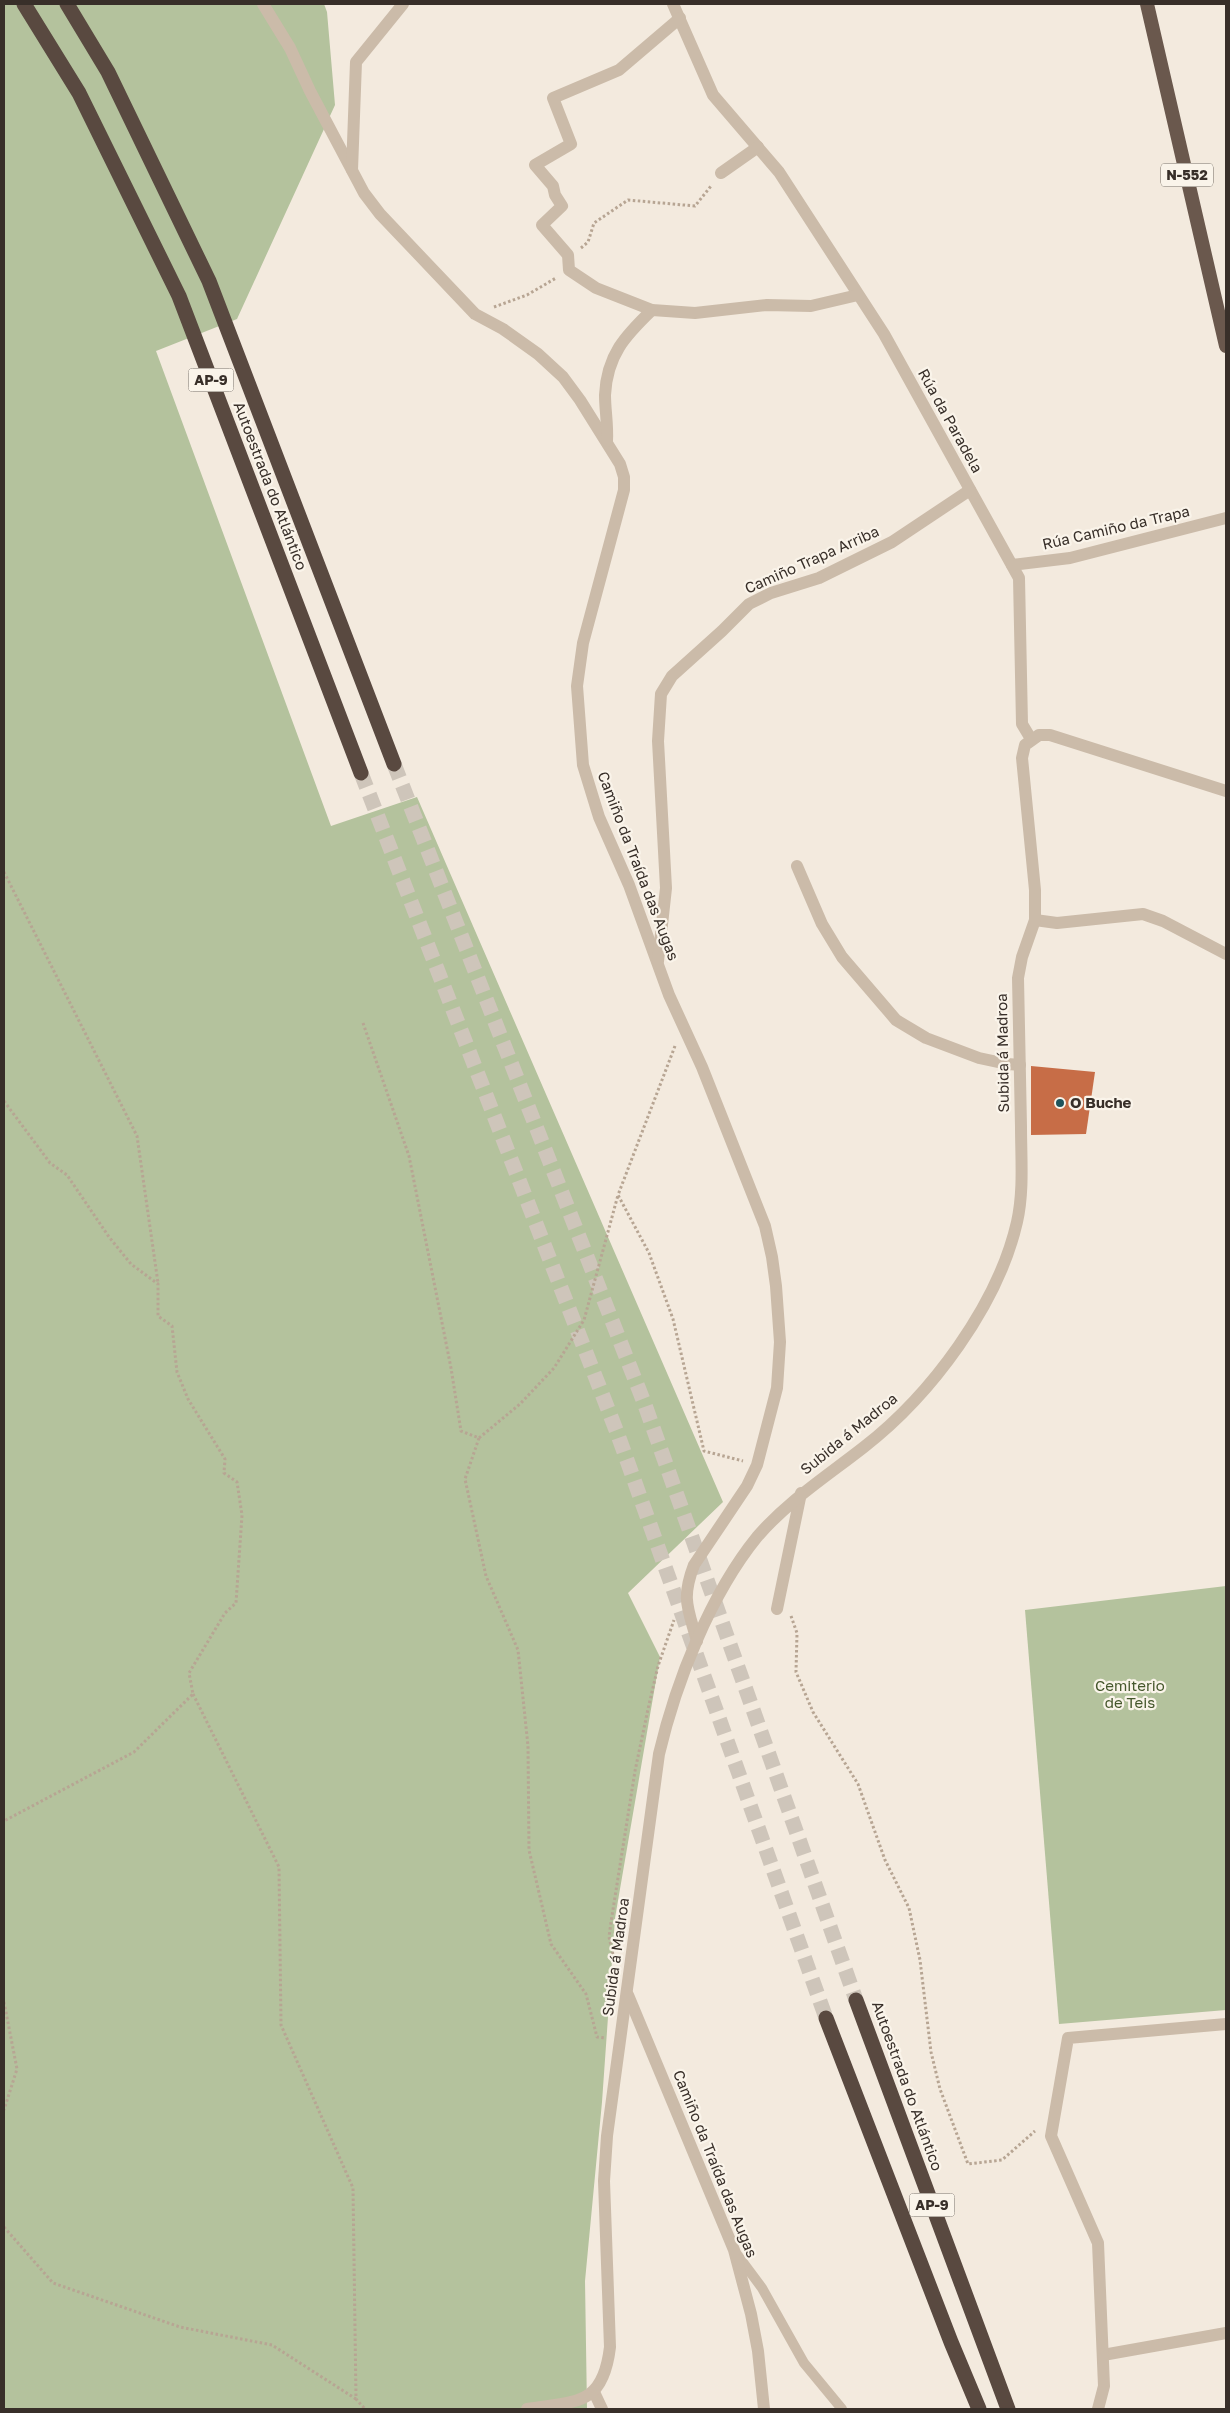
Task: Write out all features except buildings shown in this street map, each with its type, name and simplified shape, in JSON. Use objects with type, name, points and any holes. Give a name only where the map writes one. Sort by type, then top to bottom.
[{"type":"highway","name":"Autoestrada do Atlántico","points":[[24,4],[79,93],[179,296],[361,773]]},
{"type":"highway","name":"Autoestrada do Atlántico","points":[[67,4],[108,72],[209,282],[394,764]]},
{"type":"highway","name":"N-552","points":[[1147,4],[1226,346]]},
{"type":"highway","name":"Autoestrada do Atlántico","points":[[856,2000],[1008,2409]]},
{"type":"highway","name":"AP-9","points":[[826,2018],[947,2332],[979,2409]]},
{"type":"street","name":"Camiño da Traída das Augas","points":[[263,4],[290,48],[352,172],[364,193],[380,214],[475,314],[503,329],[538,354],[550,366],[580,400],[607,441],[622,470],[624,490],[583,643],[577,686],[583,765],[599,817],[629,885],[682,1027],[702,1067],[765,1226],[772,1257],[780,1342],[777,1388],[756,1465],[747,1486],[694,1565],[688,1580],[685,1597],[696,1641]]},
{"type":"street","points":[[352,172],[356,62],[403,4]]},
{"type":"street","name":"Rúa da Paradela","points":[[673,4],[713,95],[780,172],[884,334],[1019,578],[1022,724],[1032,739]]},
{"type":"street","points":[[680,18],[620,70],[553,98],[572,144],[535,165],[553,186],[555,195],[562,206],[542,225],[568,255],[569,270],[596,288],[652,310],[695,313],[767,305],[810,306],[858,295]]},
{"type":"street","points":[[721,173],[758,147]]},
{"type":"street","points":[[607,441],[608,427],[605,394],[613,355],[626,334],[652,310]]},
{"type":"street","name":"Camiño Trapa Arriba","points":[[658,965],[666,888],[658,741],[661,694],[672,676],[749,604],[770,593],[820,578],[892,542],[970,490]]},
{"type":"street","name":"Rúa Camiño da Trapa","points":[[1012,565],[1070,558],[1226,518]]},
{"type":"street","points":[[1032,739],[1039,735],[1050,736],[1226,791]]},
{"type":"street","name":"Subida á Madroa","points":[[594,2392],[603,2381],[608,2367],[610,2347],[604,2181],[613,2082],[628,1995],[659,1754],[682,1676],[696,1641],[737,1564],[758,1536],[801,1493],[866,1446],[908,1409],[952,1357],[992,1286],[1017,1222],[1021,1186],[1018,978],[1022,957],[1035,920],[1035,890],[1022,758],[1025,745],[1032,739]]},
{"type":"street","points":[[797,866],[822,924],[842,957],[896,1020],[926,1038],[962,1051],[1007,1064],[1020,1064]]},
{"type":"street","points":[[1035,920],[1057,923],[1143,914],[1163,921],[1226,954]]},
{"type":"street","name":"Subida á Madroa","points":[[777,1609],[801,1493]]},
{"type":"street","name":"Camiño da Traída das Augas","points":[[628,1995],[734,2250],[751,2314],[758,2351],[764,2409]]},
{"type":"street","points":[[1098,2409],[1104,2386],[1098,2243],[1051,2136],[1068,2038],[1226,2024]]},
{"type":"street","points":[[1103,2355],[1226,2333]]},
{"type":"street","points":[[527,2409],[573,2402],[586,2398],[594,2392],[600,2400],[602,2409]]},
{"type":"lane","points":[[734,2250],[762,2288],[804,2363],[842,2409]]},
{"type":"path","points":[[568,255],[574,253],[588,242],[594,224],[628,200],[696,206],[721,173]]},
{"type":"path","points":[[475,314],[527,296],[569,270]]},
{"type":"path","points":[[4,872],[137,1136],[158,1284],[158,1316],[172,1326],[177,1372],[188,1399],[225,1459],[224,1474],[237,1482],[242,1515],[236,1603],[225,1613],[189,1673],[193,1694],[279,1867],[282,2025],[352,2188],[356,2399]]},
{"type":"path","points":[[364,1023],[409,1156],[451,1368],[461,1431],[479,1438]]},
{"type":"path","points":[[597,2038],[586,1994],[551,1944],[529,1850],[528,1746],[518,1650],[486,1576],[465,1479],[479,1438],[520,1404],[554,1368],[584,1320],[618,1195],[682,1027]]},
{"type":"path","points":[[4,1102],[50,1163],[67,1175],[126,1257],[158,1284]]},
{"type":"path","points":[[618,1195],[649,1253],[674,1319],[704,1451],[756,1465]]},
{"type":"path","points":[[777,1609],[788,1608],[797,1632],[796,1672],[813,1712],[858,1784],[885,1860],[909,1908],[920,1960],[931,2052],[940,2089],[968,2164],[1002,2160],[1055,2113]]},
{"type":"path","points":[[4,1821],[134,1752],[193,1694]]},
{"type":"path","points":[[4,2002],[17,2069],[4,2110]]},
{"type":"path","points":[[4,2226],[54,2283],[180,2327],[272,2345],[356,2399],[366,2409]]},
{"type":"green space","points":[[4,4],[324,4],[327,12],[335,105],[237,319],[156,351],[331,826],[417,797],[723,1502],[628,1593],[660,1657],[615,1918],[602,2102],[585,2281],[587,2409],[4,2409]]},
{"type":"green space","name":"Cemiterio de Teis","points":[[1226,1586],[1226,2010],[1059,2024],[1025,1610]]},
{"type":"tunnel","points":[[394,764],[645,1405],[856,2000]]},
{"type":"tunnel","points":[[361,773],[618,1435],[826,2018]]},
{"type":"place","name":"O Buche","points":[[1060,1103]]}]
